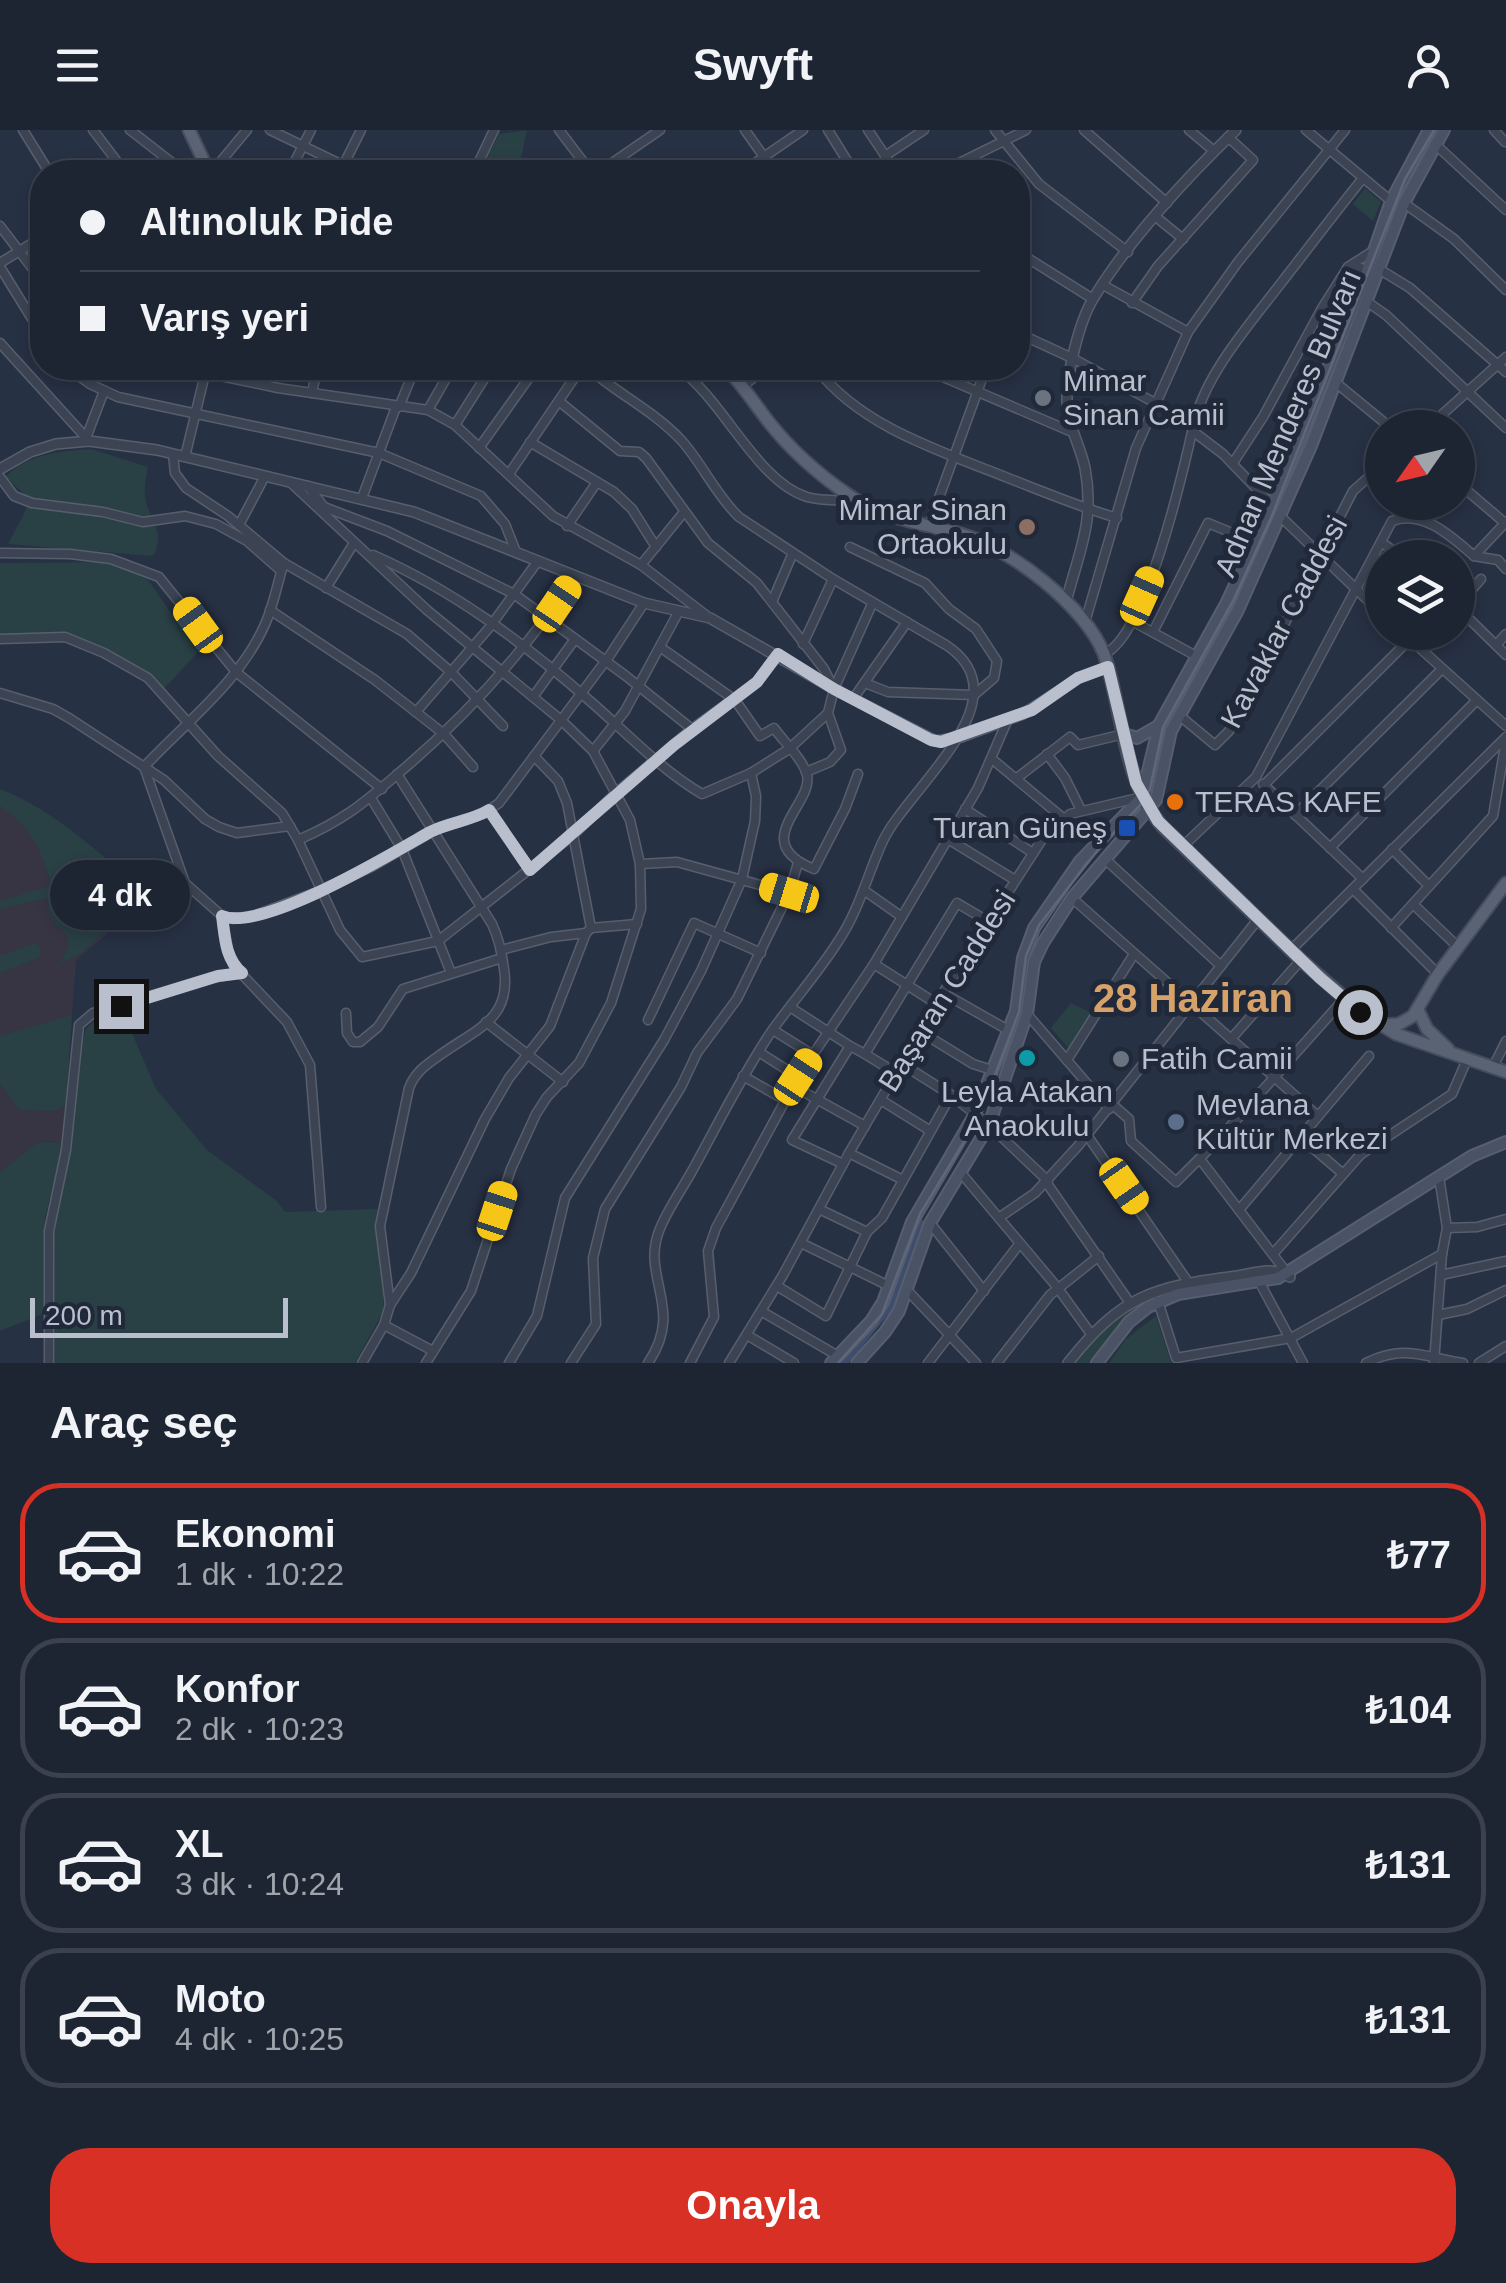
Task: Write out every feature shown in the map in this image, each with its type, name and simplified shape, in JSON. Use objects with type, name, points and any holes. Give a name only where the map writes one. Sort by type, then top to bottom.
[{"type":"main road","points":[[189,130],[204,160]]},
{"type":"main road","name":"Adnan Menderes Bulvarı","points":[[1142,796],[1158,725],[1198,657],[1272,504],[1365,277],[1391,201],[1428,130]]},
{"type":"main road","name":"Adnan Menderes Bulvarı","points":[[1150,810],[1159,794],[1171,731],[1238,610],[1335,382],[1404,204],[1444,130]]},
{"type":"main road","points":[[737,380],[798,453],[860,502],[892,518],[962,534],[989,546],[1066,602],[1085,622],[1104,654],[1142,796],[1150,810],[1344,999],[1382,1026],[1411,1040],[1500,1069]]},
{"type":"main road","points":[[1124,734],[1136,738],[1158,725],[1171,731]]},
{"type":"main road","points":[[834,1360],[871,1321],[889,1286],[912,1222],[976,1114],[1019,998],[1024,951],[1034,928],[1080,861],[1142,796]]},
{"type":"main road","points":[[857,1363],[893,1322],[930,1223],[989,1125],[1027,1014],[1037,954],[1072,898],[1150,810]]},
{"type":"main road","points":[[1382,1026],[1404,1022],[1418,1010],[1438,974],[1506,883]]},
{"type":"main road","points":[[1418,1010],[1428,1029],[1450,1051]]},
{"type":"main road","points":[[1099,1363],[1135,1322],[1159,1303],[1262,1286],[1288,1275],[1440,1180],[1504,1146]]},
{"type":"street","points":[[22,130],[41,160]]},
{"type":"street","points":[[93,130],[116,160]]},
{"type":"street","points":[[130,130],[169,160]]},
{"type":"street","points":[[221,160],[247,130]]},
{"type":"street","points":[[270,130],[324,160]]},
{"type":"street","points":[[296,160],[311,130]]},
{"type":"street","points":[[346,160],[361,130]]},
{"type":"street","points":[[480,160],[494,130]]},
{"type":"street","points":[[559,130],[582,160]]},
{"type":"street","points":[[617,160],[660,130]]},
{"type":"street","points":[[744,130],[760,160],[803,130]]},
{"type":"street","points":[[828,130],[847,160]]},
{"type":"street","points":[[868,130],[888,160]]},
{"type":"street","points":[[885,156],[924,130]]},
{"type":"street","points":[[994,130],[1019,160]]},
{"type":"street","points":[[966,160],[1026,130]]},
{"type":"street","points":[[1084,130],[1168,203]]},
{"type":"street","points":[[1188,130],[1214,151]]},
{"type":"street","points":[[1306,130],[1391,201],[1404,204],[1454,239],[1506,290]]},
{"type":"street","points":[[1085,622],[1136,448],[1188,332],[1238,262],[1345,130]]},
{"type":"street","points":[[1494,130],[1505,142]]},
{"type":"street","points":[[1066,602],[1090,510],[1067,390],[1093,299],[1156,217],[1232,133],[1253,160],[1132,302]]},
{"type":"street","points":[[1435,144],[1506,210]]},
{"type":"street","points":[[1030,173],[1128,252]]},
{"type":"street","points":[[1104,654],[1115,647],[1130,620],[1166,537],[1194,428],[1232,347],[1363,178]]},
{"type":"street","points":[[1156,217],[1183,239]]},
{"type":"street","points":[[0,226],[30,266]]},
{"type":"street","points":[[30,244],[0,265],[30,315]]},
{"type":"street","points":[[1233,463],[1348,267],[1373,251]]},
{"type":"street","points":[[1030,260],[1093,299]]},
{"type":"street","points":[[1348,267],[1360,268],[1365,277]]},
{"type":"street","points":[[1379,269],[1410,288],[1502,368]]},
{"type":"street","points":[[1103,286],[1188,332]]},
{"type":"street","points":[[1366,301],[1386,315],[1506,428]]},
{"type":"street","points":[[1030,338],[1156,402],[1194,428],[1365,598]]},
{"type":"street","points":[[0,343],[30,376]]},
{"type":"street","points":[[1449,410],[1502,368],[1506,357]]},
{"type":"street","points":[[33,380],[87,440]]},
{"type":"street","points":[[87,380],[118,398],[379,454],[481,496],[505,524],[516,552]]},
{"type":"street","points":[[203,380],[175,473],[186,488],[239,525],[282,567]]},
{"type":"street","points":[[237,380],[428,410],[455,425],[567,526],[641,565],[710,618],[931,740],[941,742],[1032,710],[1078,678],[1108,667]]},
{"type":"street","points":[[312,394],[315,380]]},
{"type":"street","points":[[362,498],[410,380]]},
{"type":"street","points":[[428,410],[445,380]]},
{"type":"street","points":[[455,425],[483,380]]},
{"type":"street","points":[[479,448],[527,380]]},
{"type":"street","points":[[509,474],[576,380]]},
{"type":"street","points":[[603,380],[640,404],[680,440],[707,472],[726,504],[792,554],[961,658],[974,695]]},
{"type":"street","points":[[690,380],[721,410],[771,473],[806,496],[860,502]]},
{"type":"street","points":[[743,386],[751,380]]},
{"type":"street","points":[[829,380],[865,414],[952,456],[1117,518]]},
{"type":"street","points":[[948,380],[1072,432]]},
{"type":"street","points":[[928,528],[981,380]]},
{"type":"street","points":[[1335,382],[1369,410]]},
{"type":"street","points":[[87,440],[104,391]]},
{"type":"street","points":[[560,402],[620,451],[642,454],[708,544],[751,576],[824,669],[834,689]]},
{"type":"street","points":[[2,465],[56,444],[87,440],[179,455],[414,512],[644,603],[710,618]]},
{"type":"street","points":[[530,442],[614,492],[632,510],[656,548]]},
{"type":"street","points":[[239,525],[265,476]]},
{"type":"street","points":[[0,477],[14,496],[32,503],[103,512],[143,522],[185,516],[216,524],[282,567],[407,634],[451,672],[503,726]]},
{"type":"street","name":"Kavaklar Caddesi","points":[[1180,716],[1215,745],[1229,732],[1353,491],[1365,480]]},
{"type":"street","points":[[290,482],[472,648],[593,751],[632,827],[640,864],[642,898],[638,924],[611,1002],[588,1050],[547,1096],[526,1135],[506,1181],[471,1292],[426,1363]]},
{"type":"street","points":[[567,526],[597,482]]},
{"type":"street","points":[[308,486],[324,507],[387,531],[514,594],[692,729]]},
{"type":"street","points":[[1475,497],[1506,522],[1475,555]]},
{"type":"street","points":[[641,565],[684,512]]},
{"type":"street","points":[[1382,540],[1392,520],[1404,517],[1438,526],[1455,540]]},
{"type":"street","points":[[1153,632],[1208,522],[1254,542]]},
{"type":"street","points":[[1496,532],[1506,541]]},
{"type":"street","points":[[326,588],[354,542]]},
{"type":"street","points":[[648,1363],[665,1318],[656,1268],[656,1238],[743,1076],[838,941],[865,891],[890,826],[961,736],[974,695],[996,674],[997,661],[987,642],[925,583],[850,547]]},
{"type":"street","points":[[364,551],[421,576],[493,623],[616,723],[666,772],[700,794],[751,773],[789,749],[828,713],[834,689],[872,604]]},
{"type":"street","points":[[0,553],[112,559],[159,577],[236,672],[382,789]]},
{"type":"street","points":[[772,602],[792,554]]},
{"type":"street","points":[[1475,556],[1498,560],[1506,569]]},
{"type":"street","points":[[416,712],[493,623],[538,561]]},
{"type":"street","points":[[144,767],[236,672],[270,610],[282,567]]},
{"type":"street","points":[[1184,846],[1256,777],[1365,570]]},
{"type":"street","points":[[298,840],[336,824],[372,798],[444,734],[502,672],[575,576]]},
{"type":"street","points":[[803,644],[833,580]]},
{"type":"street","points":[[1475,587],[1481,580]]},
{"type":"street","points":[[144,767],[185,883],[222,916],[244,919],[320,891],[434,830],[499,804],[644,603]]},
{"type":"street","points":[[270,610],[375,680],[444,734],[473,766]]},
{"type":"street","points":[[593,751],[640,686],[678,611]]},
{"type":"street","points":[[1130,620],[1198,657]]},
{"type":"street","points":[[853,699],[907,622]]},
{"type":"street","points":[[1475,624],[1506,655]]},
{"type":"street","points":[[1496,645],[1506,634]]},
{"type":"street","points":[[0,638],[65,637],[148,678],[218,756],[258,789],[290,826],[340,930],[362,957],[438,941],[573,835],[692,729],[757,682],[778,654]]},
{"type":"street","points":[[533,697],[575,639]]},
{"type":"street","points":[[660,647],[735,700],[760,736],[774,728],[806,772],[805,790],[795,805],[786,834],[786,846],[798,862],[814,869],[845,810],[858,774]]},
{"type":"street","points":[[1264,786],[1393,650]]},
{"type":"street","points":[[1422,650],[1506,726]]},
{"type":"street","points":[[1295,816],[1442,668]]},
{"type":"street","points":[[865,683],[888,692],[974,695]]},
{"type":"street","points":[[0,693],[54,709],[175,788],[205,820],[218,827],[237,833],[290,826]]},
{"type":"street","points":[[1330,848],[1477,700]]},
{"type":"street","points":[[806,772],[830,762],[842,750],[828,713]]},
{"type":"street","points":[[690,1363],[714,1317],[708,1243],[785,1100],[874,964],[948,839],[992,760],[1008,719]]},
{"type":"street","points":[[1017,778],[1070,737],[1078,745],[1124,734]]},
{"type":"street","points":[[1231,1039],[1353,889],[1506,738]]},
{"type":"street","points":[[1391,928],[1493,816],[1506,738]]},
{"type":"street","points":[[1047,754],[1082,810]]},
{"type":"street","points":[[362,1363],[384,1325],[390,1305],[411,1274],[482,1124],[509,1078],[550,1026],[588,931],[567,802],[558,781],[534,756]]},
{"type":"street","points":[[992,760],[1063,818]]},
{"type":"street","points":[[508,1363],[537,1316],[565,1198],[664,1040],[719,934],[742,879],[756,820],[751,773]]},
{"type":"street","points":[[390,1305],[380,1226],[409,1088],[429,1062],[498,1012],[506,997],[502,954],[483,908],[397,774]]},
{"type":"street","points":[[1256,777],[1363,879]]},
{"type":"street","name":"Başaran Caddesi","points":[[729,1363],[777,1286],[936,1004],[1033,853],[1063,818],[1142,796]]},
{"type":"street","points":[[372,798],[402,849],[451,973]]},
{"type":"street","points":[[965,809],[1033,853]]},
{"type":"street","points":[[489,810],[530,870]]},
{"type":"street","points":[[948,839],[1015,880]]},
{"type":"street","points":[[1392,850],[1429,886]]},
{"type":"street","points":[[1105,859],[1221,966]]},
{"type":"street","points":[[640,864],[677,862],[789,893]]},
{"type":"street","points":[[571,1363],[596,1324],[594,1258],[606,1208],[681,1086],[696,1052],[737,999],[789,893],[798,862]]},
{"type":"street","points":[[1353,889],[1438,974]]},
{"type":"street","points":[[865,891],[902,917]]},
{"type":"street","points":[[1072,898],[1318,1116]]},
{"type":"street","points":[[865,1054],[957,903],[989,922]]},
{"type":"street","points":[[1413,904],[1458,946]]},
{"type":"street","points":[[222,916],[234,966],[295,1033],[310,1065],[321,1208]]},
{"type":"street","points":[[1000,1217],[1047,1182],[1111,1107],[1258,918]]},
{"type":"street","points":[[648,1020],[694,923],[761,953]]},
{"type":"street","points":[[346,1013],[347,1033],[354,1042],[360,1042],[378,1027],[403,989],[551,937],[638,924]]},
{"type":"street","points":[[1067,1060],[1134,954]]},
{"type":"street","points":[[874,964],[936,1004]]},
{"type":"street","points":[[49,1363],[50,1230],[71,1110],[79,1025],[93,1014],[218,976],[242,973]]},
{"type":"street","points":[[943,993],[1008,1030]]},
{"type":"street","points":[[1027,1014],[1111,1107],[1129,1120],[1131,1141],[1176,1182],[1344,999]]},
{"type":"street","points":[[790,1007],[850,1046],[951,1095],[989,1125],[1047,1182],[1130,1303]]},
{"type":"street","points":[[486,1022],[563,1082]]},
{"type":"street","points":[[773,1030],[813,1055]]},
{"type":"street","points":[[920,1032],[973,1064],[992,1070]]},
{"type":"street","points":[[1500,1069],[1506,1041]]},
{"type":"street","points":[[843,1164],[792,1140],[850,1046]]},
{"type":"street","points":[[758,1052],[816,1099],[865,1126]]},
{"type":"street","points":[[1239,1210],[1369,1056]]},
{"type":"street","points":[[1273,1254],[1367,1149],[1452,1094],[1468,1057]]},
{"type":"street","points":[[743,1076],[785,1100]]},
{"type":"street","points":[[777,1286],[826,1316],[867,1232],[882,1218],[951,1095]]},
{"type":"street","points":[[880,1100],[929,1130]]},
{"type":"street","points":[[1087,1135],[1188,1282]]},
{"type":"street","points":[[1300,1137],[1342,1173]]},
{"type":"street","points":[[849,1153],[901,1180]]},
{"type":"street","points":[[1200,1159],[1288,1275]]},
{"type":"street","points":[[961,1172],[1091,1334]]},
{"type":"street","points":[[1435,1361],[1447,1228],[1440,1180]]},
{"type":"street","points":[[819,1209],[867,1232]]},
{"type":"street","points":[[1447,1228],[1476,1227],[1506,1219]]},
{"type":"street","points":[[930,1223],[984,1291]]},
{"type":"street","points":[[928,1363],[1020,1242]]},
{"type":"street","points":[[801,1243],[889,1286]]},
{"type":"street","points":[[1159,1303],[1176,1358],[1290,1338],[1442,1254]]},
{"type":"street","points":[[998,1363],[1057,1288],[1099,1256]]},
{"type":"street","points":[[1442,1276],[1506,1261]]},
{"type":"street","points":[[1068,1363],[1091,1334],[1130,1303],[1155,1290],[1270,1271],[1288,1275]]},
{"type":"street","points":[[1262,1286],[1303,1363]]},
{"type":"street","points":[[907,1290],[976,1363]]},
{"type":"street","points":[[1438,1316],[1467,1309],[1506,1290]]},
{"type":"street","points":[[761,1311],[834,1360]]},
{"type":"street","points":[[384,1325],[433,1351]]},
{"type":"street","points":[[747,1335],[794,1363]]},
{"type":"street","points":[[1480,1363],[1506,1346]]},
{"type":"street","points":[[1366,1363],[1398,1351],[1435,1361],[1463,1363]]},
{"type":"shaded area","points":[[0,795],[37,808],[146,901],[76,960],[63,1143],[38,1142],[0,1172]]},
{"type":"green space","points":[[527,130],[521,160],[486,160],[499,134]]},
{"type":"green space","points":[[1365,188],[1381,202],[1373,221],[1353,204]]},
{"type":"green space","points":[[91,449],[148,467],[145,497],[158,534],[153,556],[8,544],[26,510],[27,497],[6,477],[34,459]]},
{"type":"green space","points":[[111,562],[148,580],[198,652],[162,691],[123,658],[58,637],[0,637],[0,563]]},
{"type":"green space","points":[[0,789],[58,821],[146,893],[81,953],[60,964],[68,938],[50,915],[47,898],[0,909],[0,901],[52,885],[34,840],[0,806]]},
{"type":"green space","points":[[35,943],[40,947],[40,957],[0,973],[0,956]]},
{"type":"green space","points":[[1071,1003],[1091,1013],[1069,1049],[1051,1028]]},
{"type":"green space","points":[[122,1010],[156,1089],[207,1150],[277,1201],[285,1212],[377,1209],[384,1310],[355,1363],[55,1363],[54,1230],[74,1120],[82,1042],[92,1023]]},
{"type":"green space","points":[[72,1015],[66,1104],[55,1111],[19,1110],[0,1084],[0,1036]]},
{"type":"green space","points":[[38,1142],[63,1143],[45,1218],[45,1313],[0,1331],[0,1172]]},
{"type":"green space","points":[[1132,1308],[1133,1312],[1091,1363],[1073,1363],[1092,1339]]},
{"type":"green space","points":[[1156,1316],[1171,1363],[1109,1363],[1126,1339]]},
{"type":"waterway","points":[[843,1363],[891,1304],[919,1223]]},
{"type":"tram line","points":[[838,1363],[882,1314],[920,1214],[979,1117],[1019,1012],[1026,956],[1039,925],[1150,789],[1163,727],[1234,599],[1271,518],[1405,179],[1434,130]]},
{"type":"place","name":"Mimar Sinan Camii","points":[[1043,398]]},
{"type":"place","name":"Mimar Sinan Ortaokulu","points":[[1027,527]]},
{"type":"place","name":"TERAS KAFE","points":[[1175,802]]},
{"type":"place","name":"Turan Güneş","points":[[1127,828]]},
{"type":"place","name":"Leyla Atakan Anaokulu","points":[[1027,1058]]},
{"type":"place","name":"Fatih Camii","points":[[1121,1059]]},
{"type":"place","name":"Mevlana Kültür Merkezi","points":[[1176,1122]]},
{"type":"district","name":"28 Haziran","points":[[1193,998]]},
{"type":"route","points":[[121,1006],[218,976],[242,973],[234,966],[228,950],[222,916],[244,919],[320,891],[434,830],[489,810],[530,870],[692,729],[757,682],[778,654],[834,689],[941,742],[1032,710],[1078,678],[1108,667],[1136,783],[1158,821],[1360,1012]]}]
